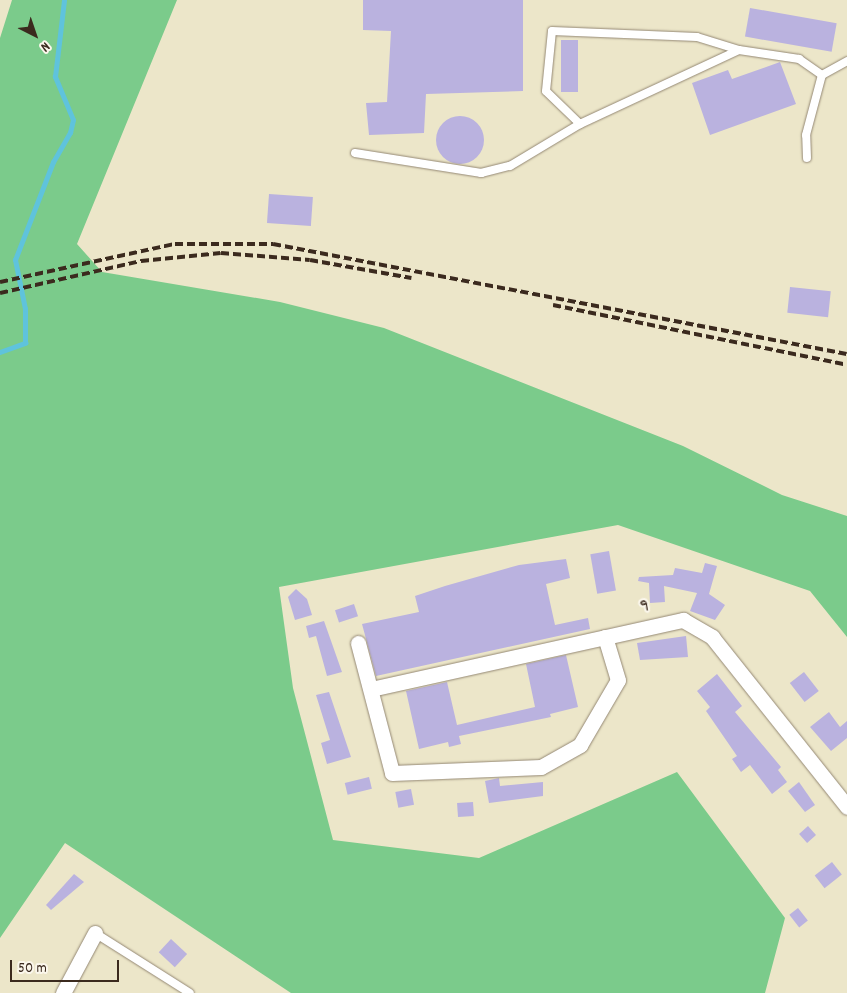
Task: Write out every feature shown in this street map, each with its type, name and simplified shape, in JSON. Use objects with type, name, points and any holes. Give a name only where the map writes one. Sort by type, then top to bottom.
[{"type":"street","name":"9","points":[[371,689],[683,620],[712,637],[847,808]]},
{"type":"street","points":[[358,643],[392,773],[541,767],[580,745],[618,680],[605,637]]},
{"type":"street","points":[[63,993],[95,933]]},
{"type":"lane","points":[[580,124],[546,91],[552,31],[698,37],[739,50],[799,59],[822,75]]},
{"type":"lane","points":[[355,153],[481,173],[510,166],[580,124],[739,50]]},
{"type":"lane","points":[[807,158],[806,135],[822,75],[847,61]]},
{"type":"lane","points":[[95,933],[190,993]]},
{"type":"green space","points":[[12,0],[177,0],[77,244],[102,272],[280,302],[384,328],[683,446],[782,495],[847,516],[847,637],[810,591],[618,525],[279,587],[293,688],[333,840],[479,858],[677,772],[785,918],[765,993],[291,993],[65,843],[0,938],[0,38]]},
{"type":"building","points":[[363,0],[523,0],[523,91],[426,94],[424,133],[369,135],[366,103],[387,102],[391,31],[363,30]]},
{"type":"building","points":[[750,8],[837,23],[832,52],[745,37]]},
{"type":"building","points":[[561,40],[578,40],[578,92],[561,92]]},
{"type":"building","points":[[780,62],[796,104],[710,135],[692,83],[728,70],[732,79]]},
{"type":"building","points":[[455,116],[465,116],[477,123],[484,135],[484,145],[477,157],[465,164],[455,164],[447,160],[440,153],[436,145],[436,135],[440,127],[447,120]]},
{"type":"building","points":[[269,194],[313,197],[311,226],[267,223]]},
{"type":"building","points":[[790,287],[831,291],[828,317],[787,313]]},
{"type":"building","points":[[609,551],[616,590],[597,594],[590,554]]},
{"type":"building","points":[[566,559],[570,578],[546,584],[555,625],[588,618],[590,629],[376,676],[362,624],[419,612],[415,596],[445,586],[519,565]]},
{"type":"building","points":[[705,563],[717,566],[709,594],[725,605],[715,620],[690,611],[697,593],[664,586],[665,602],[650,603],[649,583],[638,581],[639,577],[673,575],[675,568],[702,573]]},
{"type":"building","points":[[296,589],[307,599],[312,615],[295,620],[288,597]]},
{"type":"building","points":[[354,604],[358,616],[339,623],[335,610]]},
{"type":"building","points":[[324,621],[342,672],[327,676],[316,636],[309,638],[306,626]]},
{"type":"building","points":[[686,636],[688,657],[640,660],[637,643]]},
{"type":"building","points":[[566,655],[578,707],[550,714],[551,717],[459,736],[461,744],[449,747],[448,742],[419,749],[406,691],[447,682],[457,725],[535,707],[526,664]]},
{"type":"building","points":[[804,672],[819,691],[805,702],[790,683]]},
{"type":"building","points":[[717,674],[742,706],[735,712],[781,767],[778,770],[787,782],[772,794],[750,765],[741,772],[732,759],[737,756],[706,711],[710,707],[697,691]]},
{"type":"building","points":[[329,692],[351,757],[327,764],[321,743],[330,740],[316,695]]},
{"type":"building","points":[[829,712],[840,727],[847,721],[847,738],[831,751],[810,727]]},
{"type":"building","points":[[369,777],[372,789],[348,795],[345,783]]},
{"type":"building","points":[[499,778],[500,786],[543,782],[543,796],[489,803],[485,781]]},
{"type":"building","points":[[799,782],[815,805],[805,812],[788,791]]},
{"type":"building","points":[[411,789],[414,805],[398,808],[395,792]]},
{"type":"building","points":[[473,802],[474,816],[458,817],[457,803]]},
{"type":"building","points":[[808,826],[816,835],[807,843],[799,834]]},
{"type":"building","points":[[832,862],[842,875],[825,888],[815,876]]},
{"type":"building","points":[[74,874],[84,882],[51,910],[46,905]]},
{"type":"building","points":[[798,908],[808,921],[799,927],[789,915]]},
{"type":"building","points":[[171,939],[187,954],[175,967],[159,952]]},
{"type":"waterway","points":[[0,352],[25,343],[25,309],[15,260],[53,162],[70,133],[73,120],[55,77],[64,0]]},
{"type":"railway","points":[[0,282],[175,244],[273,244],[847,354]]},
{"type":"railway","points":[[0,293],[141,261],[221,253],[310,260],[411,278]]},
{"type":"railway","points":[[553,305],[847,365]]}]
